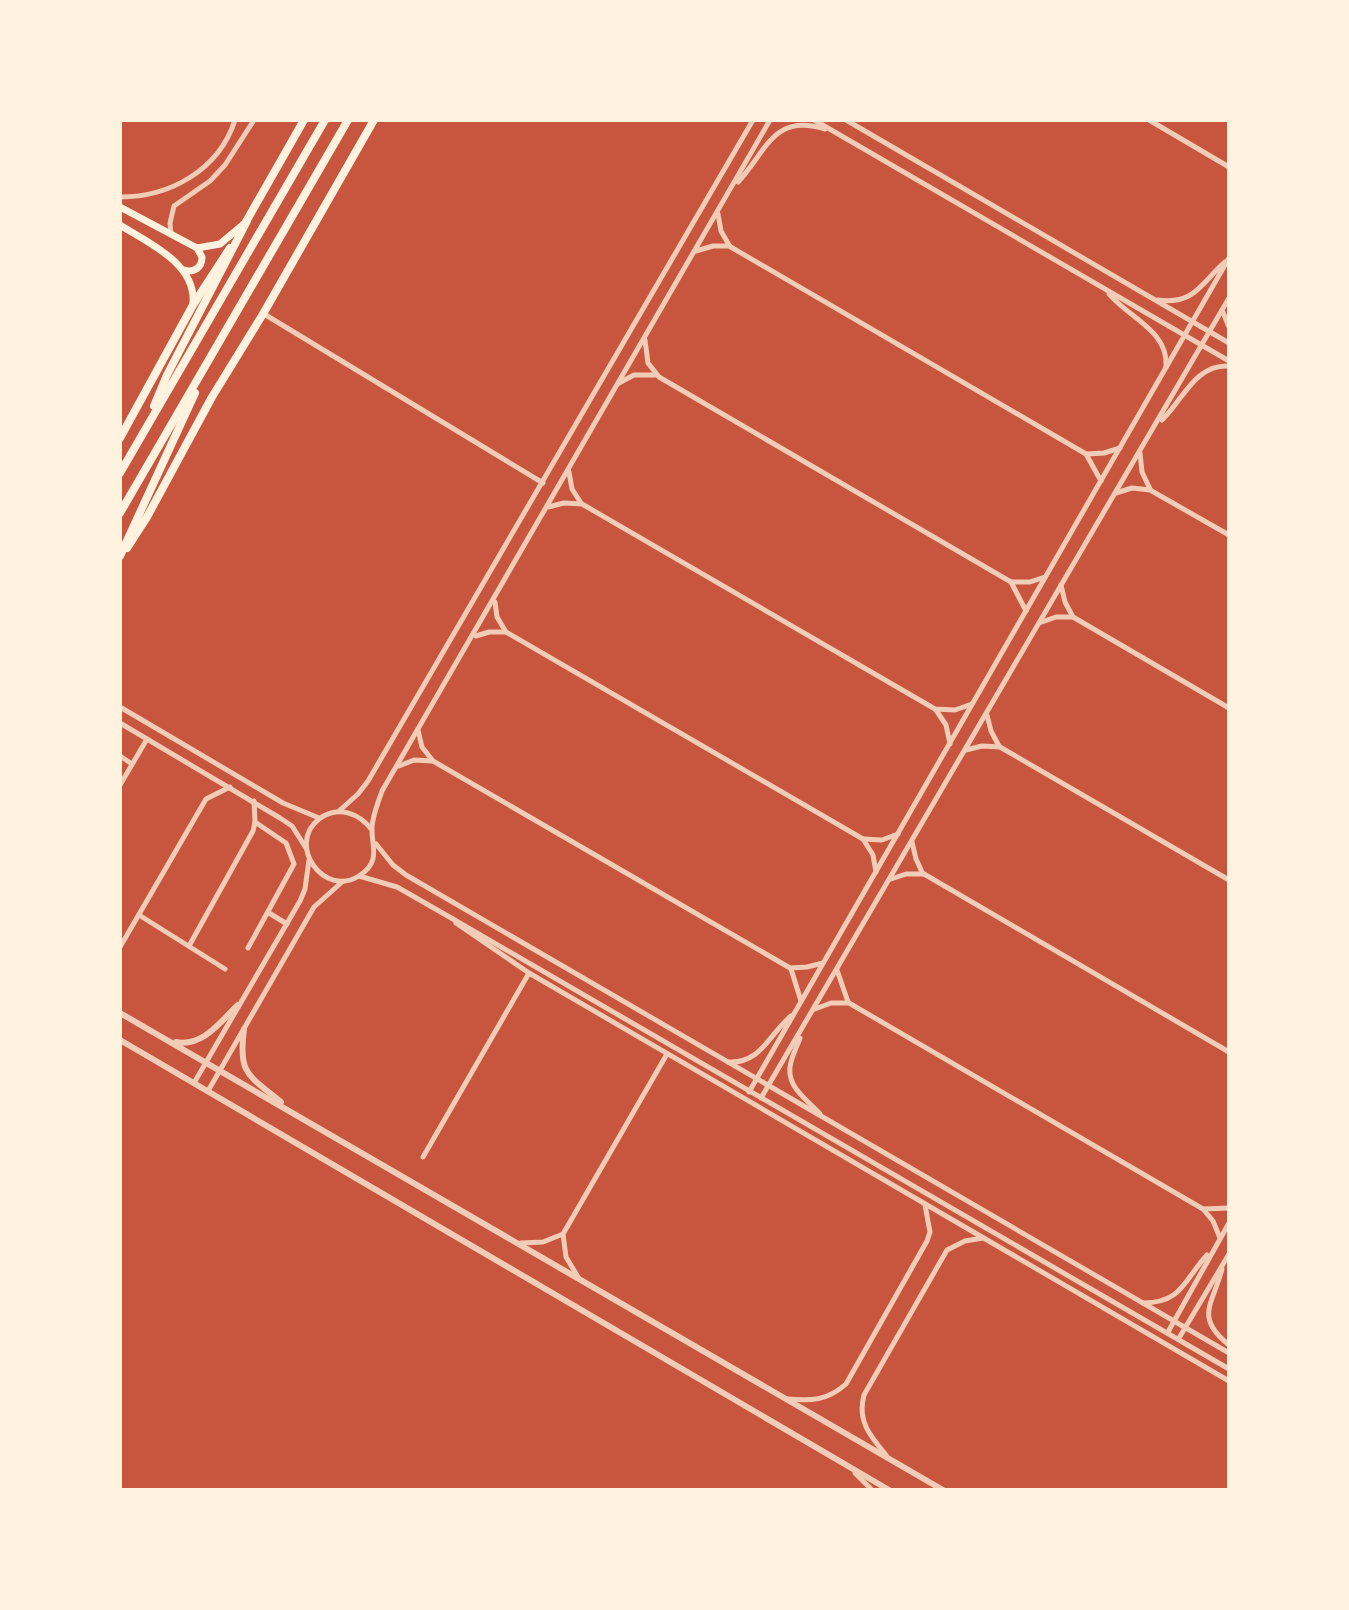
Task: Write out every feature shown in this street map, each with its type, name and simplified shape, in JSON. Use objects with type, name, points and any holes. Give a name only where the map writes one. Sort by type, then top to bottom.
[{"type":"main road","points":[[140,439],[167,375],[247,221],[304,120]]},
{"type":"main road","points":[[120,473],[325,120]]},
{"type":"main road","points":[[120,513],[348,120]]},
{"type":"main road","points":[[120,557],[147,517],[212,397],[374,120]]},
{"type":"main road","points":[[120,207],[197,248],[220,244],[247,221]]},
{"type":"main road","points":[[120,438],[193,305],[247,221]]},
{"type":"main road","points":[[120,225],[183,270],[191,285],[193,305]]},
{"type":"main road","points":[[183,270],[194,271],[200,267],[202,257],[197,248]]},
{"type":"main road","points":[[120,557],[184,422],[203,374]]},
{"type":"street","points":[[120,197],[164,191],[194,175],[223,145],[235,120]]},
{"type":"street","points":[[171,236],[174,206],[210,181],[225,165],[254,120]]},
{"type":"street","points":[[306,848],[309,831],[320,818],[338,811],[368,781],[751,120]]},
{"type":"street","points":[[208,1091],[314,907],[331,889],[358,876],[371,863],[375,844],[372,830],[382,791],[770,120]]},
{"type":"street","points":[[814,120],[1202,345],[1229,364]]},
{"type":"street","points":[[848,120],[1229,343]]},
{"type":"street","points":[[1149,120],[1229,167]]},
{"type":"street","points":[[730,191],[771,139],[785,128],[809,125],[834,131]]},
{"type":"street","points":[[717,213],[729,246]]},
{"type":"street","points":[[695,252],[713,246],[729,246],[1086,454],[1101,482]]},
{"type":"street","points":[[1153,299],[1176,301],[1191,296],[1229,259]]},
{"type":"street","points":[[749,1092],[1229,259]]},
{"type":"street","points":[[1106,290],[1126,312],[1156,333],[1165,350],[1165,371]]},
{"type":"street","points":[[761,1098],[1229,298]]},
{"type":"street","points":[[1222,310],[1229,327]]},
{"type":"street","points":[[263,314],[543,483]]},
{"type":"street","points":[[646,338],[645,355],[659,377]]},
{"type":"street","points":[[1155,426],[1200,374],[1229,364]]},
{"type":"street","points":[[618,383],[634,375],[659,377],[1011,582],[1030,582],[1047,576]]},
{"type":"street","points":[[1086,454],[1121,448]]},
{"type":"street","points":[[1140,452],[1142,472],[1150,490]]},
{"type":"street","points":[[569,471],[572,489],[582,504],[935,709],[946,725],[950,744]]},
{"type":"street","points":[[1115,493],[1132,488],[1150,490],[1229,535]]},
{"type":"street","points":[[547,507],[564,503],[582,504]]},
{"type":"street","points":[[1011,582],[1026,612]]},
{"type":"street","points":[[1061,585],[1073,617]]},
{"type":"street","points":[[495,599],[497,617],[506,632],[863,839],[882,840],[898,833]]},
{"type":"street","points":[[1039,623],[1056,617],[1073,617],[1229,708]]},
{"type":"street","points":[[473,637],[489,632],[506,632]]},
{"type":"street","points":[[935,709],[955,710],[973,704]]},
{"type":"street","points":[[120,707],[283,803],[320,818]]},
{"type":"street","points":[[987,713],[991,731],[1000,747]]},
{"type":"street","points":[[120,723],[292,826],[309,859],[322,876],[343,881]]},
{"type":"street","points":[[418,730],[422,747],[433,761],[790,968],[824,962]]},
{"type":"street","points":[[120,785],[147,739]]},
{"type":"street","points":[[965,750],[982,746],[1000,747],[1229,880]]},
{"type":"street","points":[[120,756],[132,764]]},
{"type":"street","points":[[396,767],[414,760],[433,761]]},
{"type":"street","points":[[120,947],[206,799],[230,787]]},
{"type":"street","points":[[189,946],[255,822],[254,801]]},
{"type":"street","points":[[338,811],[358,816],[372,830]]},
{"type":"street","points":[[248,948],[294,864],[286,843],[255,822]]},
{"type":"street","points":[[863,839],[873,855],[876,873]]},
{"type":"street","points":[[912,842],[924,874]]},
{"type":"street","points":[[375,844],[406,875],[1229,1353]]},
{"type":"street","points":[[194,1083],[305,889],[309,859]]},
{"type":"street","points":[[889,880],[906,874],[924,874],[1229,1052]]},
{"type":"street","points":[[358,876],[397,887],[1229,1369]]},
{"type":"street","points":[[269,913],[287,924]]},
{"type":"street","points":[[139,915],[225,969]]},
{"type":"street","points":[[446,915],[529,973],[1229,1381]]},
{"type":"street","points":[[790,968],[801,1002]]},
{"type":"street","points":[[837,970],[849,1003]]},
{"type":"street","points":[[423,1157],[529,973]]},
{"type":"street","points":[[814,1009],[831,1003],[849,1003],[1203,1209],[1213,1221],[1220,1238]]},
{"type":"street","points":[[166,1040],[196,1042],[238,1005]]},
{"type":"street","points":[[120,1013],[943,1490]]},
{"type":"street","points":[[727,1062],[741,1062],[758,1054],[795,1013]]},
{"type":"street","points":[[244,1029],[242,1055],[245,1069],[300,1116]]},
{"type":"street","points":[[802,1030],[789,1075],[795,1089],[824,1118]]},
{"type":"street","points":[[120,1040],[889,1490]]},
{"type":"street","points":[[578,1277],[566,1257],[563,1234],[667,1054]]},
{"type":"street","points":[[787,1399],[809,1401],[827,1398],[846,1384],[927,1241],[930,1232],[925,1204]]},
{"type":"street","points":[[1203,1209],[1229,1208]]},
{"type":"street","points":[[1168,1332],[1229,1223]]},
{"type":"street","points":[[521,1243],[543,1242],[563,1234]]},
{"type":"street","points":[[889,1459],[865,1427],[861,1407],[864,1395],[947,1250],[965,1241],[985,1237]]},
{"type":"street","points":[[1142,1303],[1162,1302],[1176,1295],[1214,1249]]},
{"type":"street","points":[[1179,1338],[1229,1254]]},
{"type":"street","points":[[1223,1264],[1207,1315],[1211,1328],[1229,1345]]},
{"type":"street","points":[[852,1469],[872,1490]]}]
